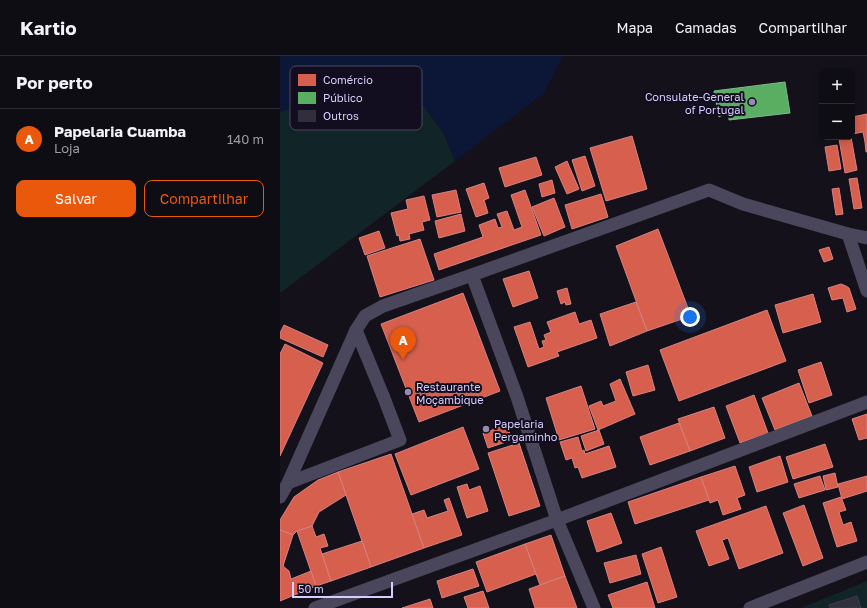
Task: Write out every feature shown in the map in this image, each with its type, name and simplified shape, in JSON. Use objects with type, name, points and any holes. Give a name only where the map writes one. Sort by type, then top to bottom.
[{"type":"street","points":[[280,497],[288,483],[356,330],[365,316],[383,306],[709,190],[743,204],[867,238]]},
{"type":"street","points":[[848,234],[867,291]]},
{"type":"street","points":[[472,275],[517,397],[557,520],[594,608]]},
{"type":"street","points":[[288,483],[400,440],[356,330]]},
{"type":"street","points":[[315,608],[557,520],[867,402]]},
{"type":"street","points":[[750,608],[867,562]]},
{"type":"green space","points":[[422,103],[444,134],[455,161],[280,293],[280,112],[290,108],[290,130],[422,130]]},
{"type":"green space","points":[[867,581],[867,608],[801,608]]},
{"type":"water","points":[[280,56],[563,56],[544,93],[455,161],[444,133],[422,104],[422,66],[290,66],[290,108],[280,112]]},
{"type":"building: Comércio","points":[[867,114],[867,152],[863,132],[855,133],[855,116]]},
{"type":"building: Comércio","points":[[632,136],[647,189],[606,201],[590,148]]},
{"type":"building: Comércio","points":[[839,140],[852,140],[857,170],[845,173]]},
{"type":"building: Comércio","points":[[837,145],[841,169],[829,171],[825,147]]},
{"type":"building: Comércio","points":[[585,156],[595,186],[582,191],[572,160]]},
{"type":"building: Comércio","points":[[536,157],[542,175],[505,187],[499,168]]},
{"type":"building: Comércio","points":[[567,161],[579,189],[567,194],[555,167]]},
{"type":"building: Comércio","points":[[857,178],[862,208],[854,209],[849,179]]},
{"type":"building: Comércio","points":[[552,180],[555,193],[542,197],[539,184]]},
{"type":"building: Comércio","points":[[484,183],[489,198],[484,200],[488,213],[476,217],[466,189]]},
{"type":"building: Comércio","points":[[839,188],[843,214],[836,215],[832,189]]},
{"type":"building: Comércio","points":[[456,190],[461,212],[437,217],[432,195]]},
{"type":"building: Comércio","points":[[525,190],[541,235],[439,270],[434,254],[483,237],[479,225],[495,219],[498,228],[502,227],[497,214],[507,211],[514,230],[522,227],[511,195]]},
{"type":"building: Comércio","points":[[601,194],[608,217],[572,229],[565,205]]},
{"type":"building: Comércio","points":[[424,196],[430,220],[422,222],[424,230],[409,234],[410,239],[400,241],[399,235],[397,236],[391,213],[408,209],[406,200]]},
{"type":"building: Comércio","points":[[554,198],[565,227],[544,236],[532,207]]},
{"type":"building: Comércio","points":[[461,214],[465,231],[439,238],[435,221]]},
{"type":"building: Comércio","points":[[658,229],[691,316],[647,331],[616,246]]},
{"type":"building: Comércio","points":[[379,231],[385,248],[365,255],[359,238]]},
{"type":"building: Comércio","points":[[420,239],[434,280],[380,297],[367,256]]},
{"type":"building: Comércio","points":[[829,247],[833,259],[824,262],[819,250]]},
{"type":"building: Comércio","points":[[529,271],[538,298],[513,307],[503,279]]},
{"type":"building: Comércio","points":[[841,284],[849,288],[856,309],[847,312],[843,298],[832,300],[828,288]]},
{"type":"building: Comércio","points":[[567,288],[571,304],[566,305],[565,302],[561,304],[557,291]]},
{"type":"building: Comércio","points":[[463,293],[500,391],[419,422],[381,324]]},
{"type":"building: Comércio","points":[[813,294],[821,322],[783,333],[775,305]]},
{"type":"building: Comércio","points":[[636,302],[647,331],[610,346],[600,314]]},
{"type":"building: Comércio","points":[[767,310],[786,361],[679,401],[660,350]]},
{"type":"building: Comércio","points":[[575,312],[579,324],[591,320],[597,338],[557,352],[559,356],[528,367],[514,327],[530,322],[539,349],[544,347],[542,341],[546,340],[544,335],[551,332],[547,322]]},
{"type":"building: Comércio","points":[[284,325],[328,345],[323,357],[280,338],[280,333]]},
{"type":"building: Comércio","points":[[285,344],[323,363],[280,456],[280,354]]},
{"type":"building: Comércio","points":[[821,362],[832,395],[809,403],[798,370]]},
{"type":"building: Comércio","points":[[648,365],[655,390],[633,396],[626,372]]},
{"type":"building: Comércio","points":[[620,379],[635,414],[598,430],[589,406],[601,401],[603,406],[616,401],[610,384]]},
{"type":"building: Comércio","points":[[799,383],[812,416],[775,430],[762,398]]},
{"type":"building: Comércio","points":[[581,386],[595,429],[559,440],[546,398]]},
{"type":"building: Comércio","points":[[754,395],[768,433],[740,443],[726,406]]},
{"type":"building: Comércio","points":[[714,407],[725,438],[690,451],[678,419]]},
{"type":"building: Comércio","points":[[867,414],[867,438],[859,440],[852,419]]},
{"type":"building: Comércio","points":[[679,423],[690,451],[650,465],[640,437]]},
{"type":"building: Comércio","points":[[507,425],[512,440],[488,448],[483,433]]},
{"type":"building: Comércio","points":[[463,427],[479,469],[411,495],[395,454]]},
{"type":"building: Comércio","points":[[599,430],[604,444],[586,451],[581,436]]},
{"type":"building: Comércio","points":[[578,437],[582,451],[584,450],[585,454],[609,446],[616,467],[582,478],[578,467],[575,468],[572,458],[566,460],[560,442]]},
{"type":"building: Comércio","points":[[519,443],[540,506],[509,516],[488,453]]},
{"type":"building: Comércio","points":[[825,444],[833,467],[793,479],[786,457]]},
{"type":"building: Comércio","points":[[391,454],[424,548],[371,567],[338,472]]},
{"type":"building: Comércio","points":[[780,456],[788,482],[757,492],[749,467]]},
{"type":"building: Comércio","points":[[735,466],[745,495],[737,498],[741,509],[723,515],[718,500],[710,503],[701,477]]},
{"type":"building: Comércio","points":[[338,472],[346,495],[319,512],[312,526],[297,531],[293,535],[280,530],[280,520],[294,497],[318,480]]},
{"type":"building: Comércio","points":[[835,473],[838,487],[826,490],[823,476]]},
{"type":"building: Comércio","points":[[820,476],[825,490],[799,498],[794,484]]},
{"type":"building: Comércio","points":[[867,476],[867,491],[842,499],[838,484]]},
{"type":"building: Comércio","points":[[701,477],[709,500],[635,524],[628,502]]},
{"type":"building: Comércio","points":[[467,484],[469,490],[480,486],[488,511],[467,518],[457,487]]},
{"type":"building: Comércio","points":[[841,497],[846,510],[839,512],[843,525],[851,522],[857,541],[837,547],[823,503]]},
{"type":"building: Comércio","points":[[449,498],[462,535],[424,548],[412,514],[424,510],[427,518],[448,511],[444,500]]},
{"type":"building: Comércio","points":[[804,505],[823,558],[803,566],[783,513]]},
{"type":"building: Comércio","points":[[766,506],[783,553],[739,569],[728,538],[722,540],[729,559],[709,566],[696,531]]},
{"type":"building: Comércio","points":[[611,513],[622,543],[597,552],[587,521]]},
{"type":"building: Comércio","points":[[312,526],[316,537],[324,534],[328,546],[320,548],[331,581],[316,586],[297,531]]},
{"type":"building: Comércio","points":[[280,530],[293,535],[283,566],[289,571],[291,579],[311,571],[316,586],[280,601]]},
{"type":"building: Comércio","points":[[551,535],[565,576],[540,585],[525,544]]},
{"type":"building: Comércio","points":[[362,541],[371,567],[331,581],[322,554]]},
{"type":"building: Comércio","points":[[525,544],[536,574],[487,592],[476,562]]},
{"type":"building: Comércio","points":[[661,547],[677,597],[658,603],[642,554]]},
{"type":"building: Comércio","points":[[636,555],[641,574],[610,583],[604,563]]},
{"type":"building: Comércio","points":[[473,569],[479,586],[442,598],[437,581]]},
{"type":"building: Comércio","points":[[565,576],[577,608],[535,608],[529,589]]},
{"type":"building: Comércio","points":[[647,582],[655,608],[613,608],[608,595]]},
{"type":"building: Comércio","points":[[483,591],[489,608],[468,608],[464,597]]},
{"type":"building: Comércio","points":[[430,599],[433,608],[402,608]]},
{"type":"building: Público","name":"Consulate-General of Portugal","points":[[785,82],[790,113],[729,120],[729,117],[724,114],[719,117],[714,91]]},
{"type":"building: Outros","points":[[857,596],[861,608],[830,608],[829,605]]},
{"type":"place","name":"Consulate-General of Portugal","points":[[752,102]]},
{"type":"place","name":"Papelaria Cuamba","points":[[403,360]]},
{"type":"place","name":"Restaurante Moçambique","points":[[408,392]]},
{"type":"place","name":"Papelaria Pergaminho","points":[[486,429]]}]
